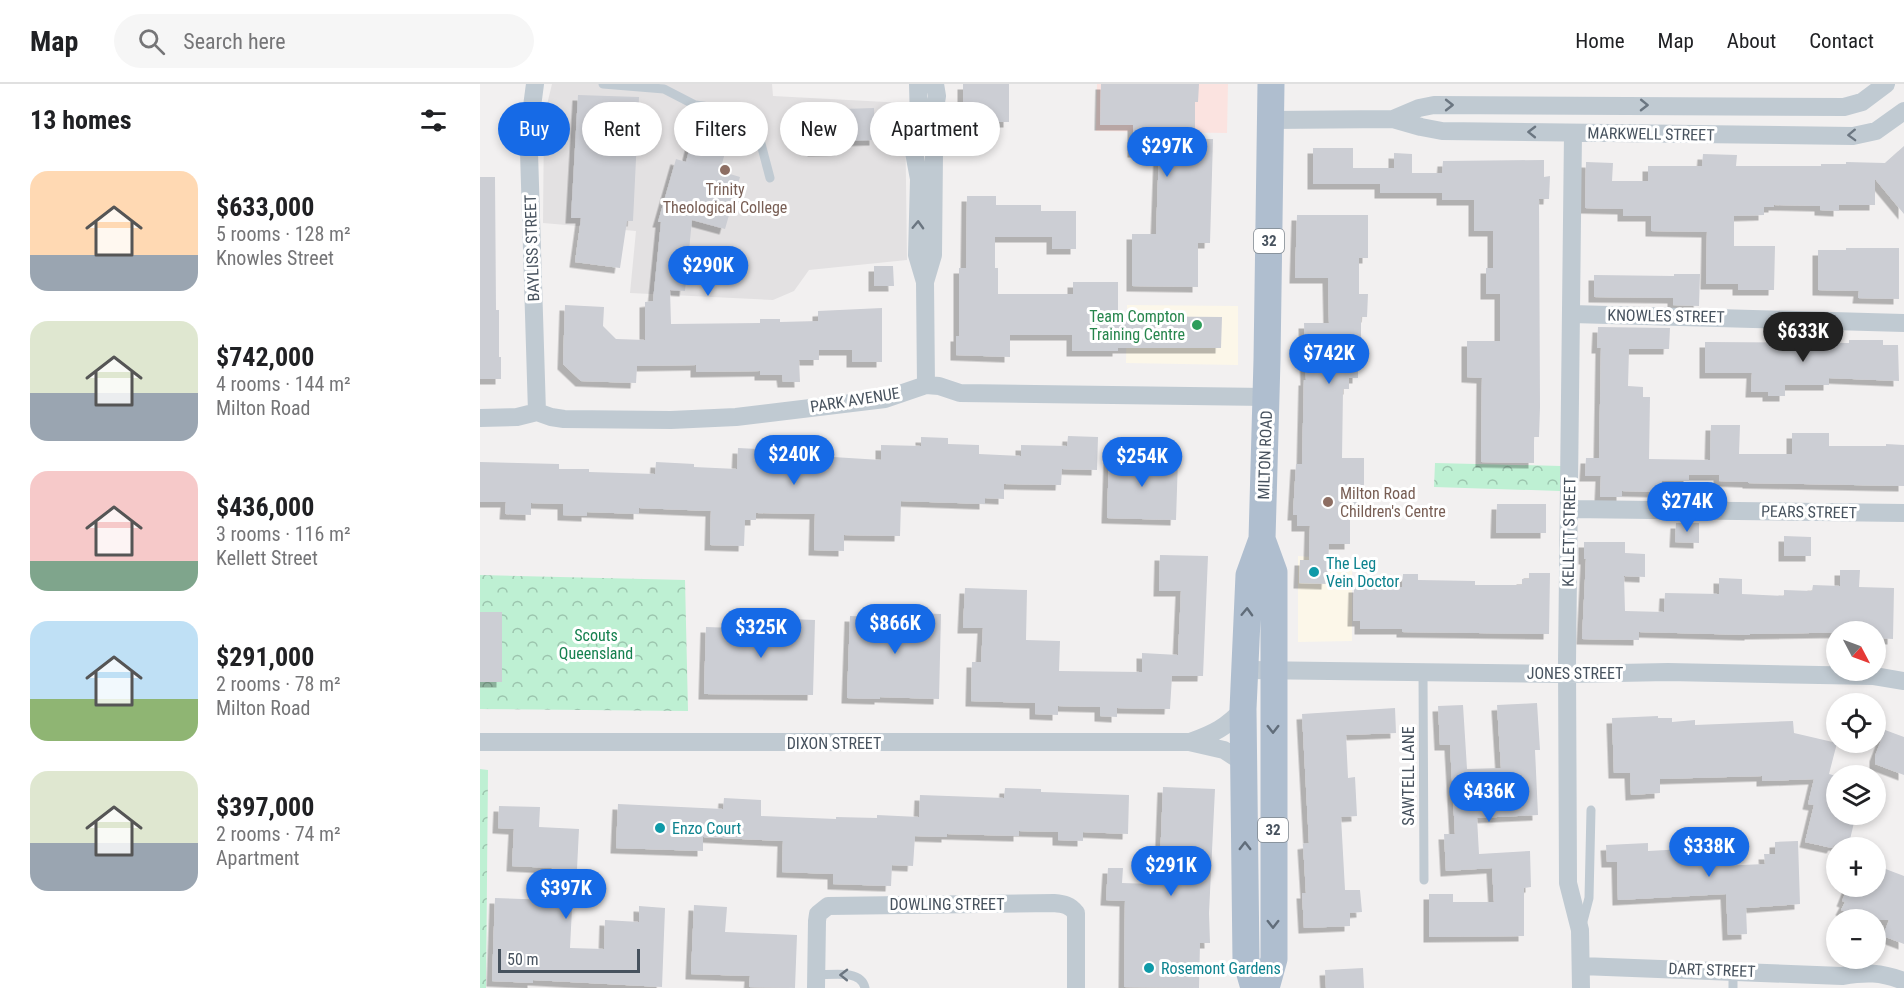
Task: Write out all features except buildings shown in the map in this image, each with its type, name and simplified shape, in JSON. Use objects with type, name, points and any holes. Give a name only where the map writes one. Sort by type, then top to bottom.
[{"type":"main road","name":"MILTON ROAD","points":[[1254,988],[1246,960],[1243,710],[1249,575],[1262,538],[1270,84]]},
{"type":"main road","name":"MILTON ROAD","points":[[1262,538],[1274,572],[1274,959],[1266,988]]},
{"type":"street","name":"BAYLISS STREET","points":[[535,84],[529,152],[537,412]]},
{"type":"street","points":[[918,84],[919,118],[914,147],[919,169],[927,184]]},
{"type":"street","points":[[935,84],[937,100],[932,126],[934,153],[927,184],[933,255],[925,282],[926,385],[939,386],[960,393],[1266,397]]},
{"type":"street","name":"MARKWELL STREET","points":[[1393,119],[1419,108],[1434,105],[1844,107],[1862,102],[1886,84]]},
{"type":"street","name":"MARKWELL STREET","points":[[1270,120],[1393,119],[1442,131],[1853,136],[1864,135],[1881,128],[1904,111]]},
{"type":"street","name":"KELLETT STREET","points":[[1573,132],[1567,674],[1568,883],[1580,930],[1581,988]]},
{"type":"street","name":"KNOWLES STREET","points":[[1572,314],[1904,322]]},
{"type":"street","name":"PARK AVENUE","points":[[480,418],[517,417],[537,412],[564,419],[671,420],[736,417],[885,399],[926,385]]},
{"type":"street","name":"PEARS STREET","points":[[1569,509],[1904,513]]},
{"type":"street","name":"JONES STREET","points":[[1245,670],[1863,675],[1904,681]]},
{"type":"street","name":"DIXON STREET","points":[[1189,742],[1224,729],[1243,710]]},
{"type":"street","name":"DIXON STREET","points":[[480,742],[1189,742],[1224,750],[1244,763]]},
{"type":"street","name":"DOWLING STREET","points":[[816,981],[818,914],[823,908],[835,904],[1054,903],[1064,904],[1076,913],[1076,988]]},
{"type":"street","name":"DART STREET","points":[[1581,966],[1733,979],[1842,976],[1867,972],[1885,974],[1904,981]]},
{"type":"street","name":"DART STREET","points":[[1842,976],[1861,988]]},
{"type":"lane","points":[[603,84],[664,89],[695,105],[738,111],[754,121],[770,178]]},
{"type":"lane","name":"SAWTELL LANE","points":[[1423,672],[1424,880]]},
{"type":"lane","name":"KELLETT STREET","points":[[1580,930],[1589,898],[1592,810]]},
{"type":"lane","points":[[816,981],[855,975],[861,979],[865,988]]},
{"type":"shaded area","name":"Trinity Theological College","points":[[552,84],[772,84],[773,96],[886,102],[870,102],[870,156],[906,156],[907,260],[809,270],[794,291],[773,300],[630,293],[636,231],[543,223],[544,156],[570,156],[570,102],[548,102]]},
{"type":"shaded area","points":[[1097,84],[1228,84],[1227,133],[1096,131]]},
{"type":"shaded area","points":[[1127,305],[1238,306],[1238,365],[1126,363]]},
{"type":"shaded area","name":"The Leg Vein Doctor","points":[[1298,556],[1352,560],[1352,641],[1298,642]]},
{"type":"green space","points":[[1435,463],[1561,466],[1560,491],[1434,487]]},
{"type":"green space","name":"Scouts Queensland","points":[[480,575],[685,580],[688,711],[480,709]]},
{"type":"green space","points":[[480,769],[488,770],[486,988],[480,988]]},
{"type":"place","name":"Trinity Theological College","points":[[725,170]]},
{"type":"place","name":"Team Compton Training Centre","points":[[1197,325]]},
{"type":"place","name":"Milton Road Children's Centre","points":[[1328,502]]},
{"type":"place","name":"The Leg Vein Doctor","points":[[1314,572]]},
{"type":"place","name":"Enzo Court","points":[[660,828]]},
{"type":"place","name":"Rosemont Gardens","points":[[1149,968]]}]
